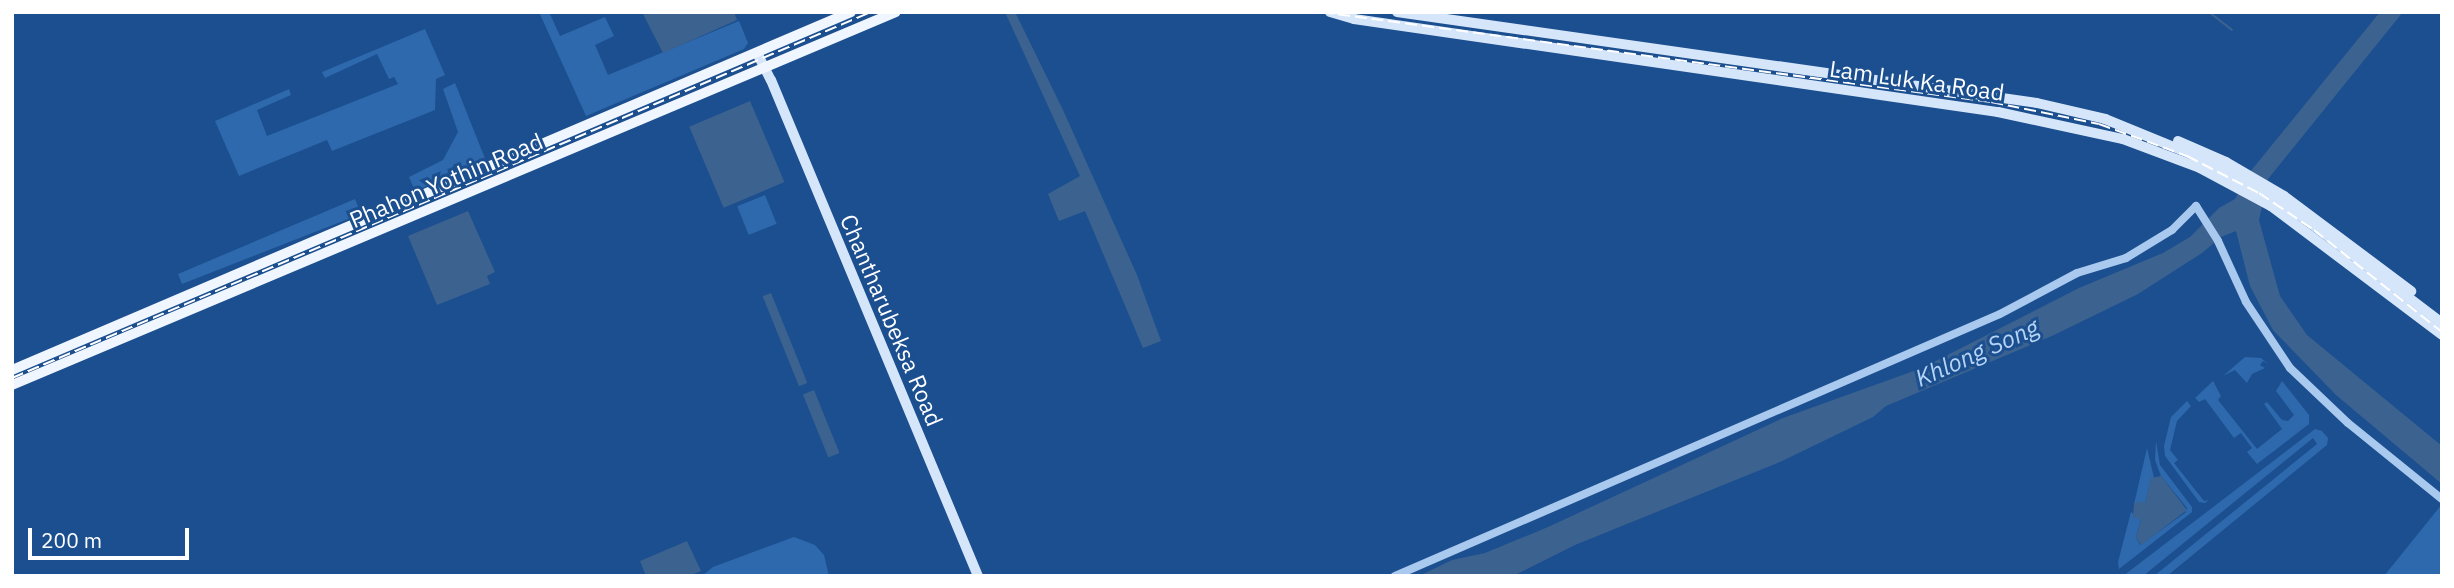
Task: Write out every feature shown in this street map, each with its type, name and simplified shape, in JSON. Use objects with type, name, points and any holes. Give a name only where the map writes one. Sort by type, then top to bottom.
[{"type":"main road","name":"Phahon Yothin Road","points":[[12,370],[851,12]]},
{"type":"main road","name":"Phahon Yothin Road","points":[[12,384],[896,12]]},
{"type":"main road","name":"Lam Luk Ka Road","points":[[1330,12],[1354,19],[2008,113],[2100,132],[2182,160],[2246,191],[2302,227],[2442,335]]},
{"type":"main road","name":"Lam Luk Ka Road","points":[[1396,12],[1609,40],[2037,103],[2105,119],[2145,133],[2224,170],[2281,202],[2442,323]]},
{"type":"main road","points":[[1608,54],[1609,40]]},
{"type":"main road","name":"Chantharubeksa Road","points":[[769,48],[771,80],[978,576]]},
{"type":"main road","name":"Chantharubeksa Road","points":[[757,53],[768,65]]},
{"type":"main road","points":[[2145,133],[2179,142],[2244,172],[2301,207],[2442,315]]},
{"type":"main road","points":[[494,165],[500,180]]},
{"type":"main road","points":[[25,365],[29,377]]},
{"type":"street","points":[[1395,576],[2000,314],[2066,278],[2126,258],[2172,230],[2196,206],[2218,241],[2226,264],[2246,302],[2290,368],[2358,431],[2442,499]]},
{"type":"shaded area","points":[[539,12],[549,12],[560,36],[605,17],[614,36],[595,45],[608,75],[739,21],[748,43],[744,49],[586,116]]},
{"type":"shaded area","points":[[425,29],[445,75],[436,79],[435,110],[332,151],[327,140],[239,176],[215,121],[289,89],[291,95],[257,110],[267,136],[398,84],[394,77],[389,79],[377,54],[325,78],[322,72]]},
{"type":"shaded area","points":[[455,83],[486,161],[415,191],[409,177],[443,160],[458,132],[443,89]]},
{"type":"shaded area","points":[[765,195],[777,224],[749,235],[737,206]]},
{"type":"shaded area","points":[[355,199],[361,214],[182,284],[178,274]]},
{"type":"shaded area","points":[[2245,357],[2261,358],[2268,364],[2263,361],[2260,365],[2265,368],[2252,374],[2247,383],[2235,370],[2223,376]]},
{"type":"shaded area","points":[[2213,381],[2221,396],[2218,400],[2257,449],[2282,429],[2264,404],[2267,402],[2282,420],[2288,421],[2294,415],[2276,391],[2282,381],[2309,415],[2309,424],[2257,464],[2247,452],[2252,448],[2241,433],[2234,438],[2205,399],[2199,402],[2195,398]]},
{"type":"shaded area","points":[[2187,401],[2191,406],[2177,421],[2170,450],[2178,460],[2174,463],[2204,501],[2209,500],[2205,503],[2199,502],[2165,456],[2164,446],[2171,417]]},
{"type":"shaded area","points":[[2315,429],[2322,431],[2328,438],[2327,445],[2167,576],[2154,576],[2317,444],[2313,438],[2143,576],[2123,576]]},
{"type":"shaded area","points":[[2156,441],[2160,465],[2192,507],[2192,512],[2119,569],[2118,562],[2131,512],[2141,519],[2136,537],[2140,545],[2185,513],[2187,508],[2161,476],[2155,460]]},
{"type":"shaded area","points":[[2147,448],[2154,478],[2151,479],[2145,503],[2136,505],[2134,504]]},
{"type":"shaded area","points":[[2442,504],[2442,576],[2384,576]]},
{"type":"shaded area","points":[[794,537],[815,545],[824,555],[829,576],[702,576],[713,567]]},
{"type":"water","points":[[642,12],[734,12],[737,20],[663,53]]},
{"type":"water","points":[[1005,12],[1015,12],[1063,110],[1137,275],[1161,341],[1143,348],[1085,211],[1059,221],[1048,194],[1080,176]]},
{"type":"water","name":"Khlong Song","points":[[2380,12],[2403,12],[2268,179],[2259,220],[2280,296],[2307,335],[2442,446],[2442,484],[2336,395],[2273,330],[2250,286],[2236,231],[2221,237],[2202,253],[2138,294],[2054,335],[1886,406],[1873,417],[1780,462],[1575,545],[1513,576],[1419,576],[1452,560],[1485,553],[1548,527],[1783,418],[1922,368],[2079,288],[2163,253],[2190,237],[2219,208],[2235,199],[2250,172]]},
{"type":"water","points":[[750,101],[784,182],[724,208],[689,127]]},
{"type":"water","points":[[468,211],[495,272],[487,276],[490,284],[437,305],[408,236]]},
{"type":"water","points":[[771,293],[807,383],[799,386],[763,296]]},
{"type":"water","points":[[814,390],[839,453],[828,458],[803,394]]},
{"type":"water","points":[[2161,476],[2187,510],[2141,545],[2136,537],[2141,520],[2133,517],[2134,504],[2137,501],[2145,503],[2151,478]]},
{"type":"water","points":[[687,541],[701,571],[689,576],[646,576],[640,561]]},
{"type":"waterway","points":[[2209,12],[2232,30]]},
{"type":"railway","points":[[12,378],[871,12]]},
{"type":"railway","points":[[1321,12],[1991,102],[2099,124],[2187,156],[2259,193],[2314,230],[2442,332]]}]
